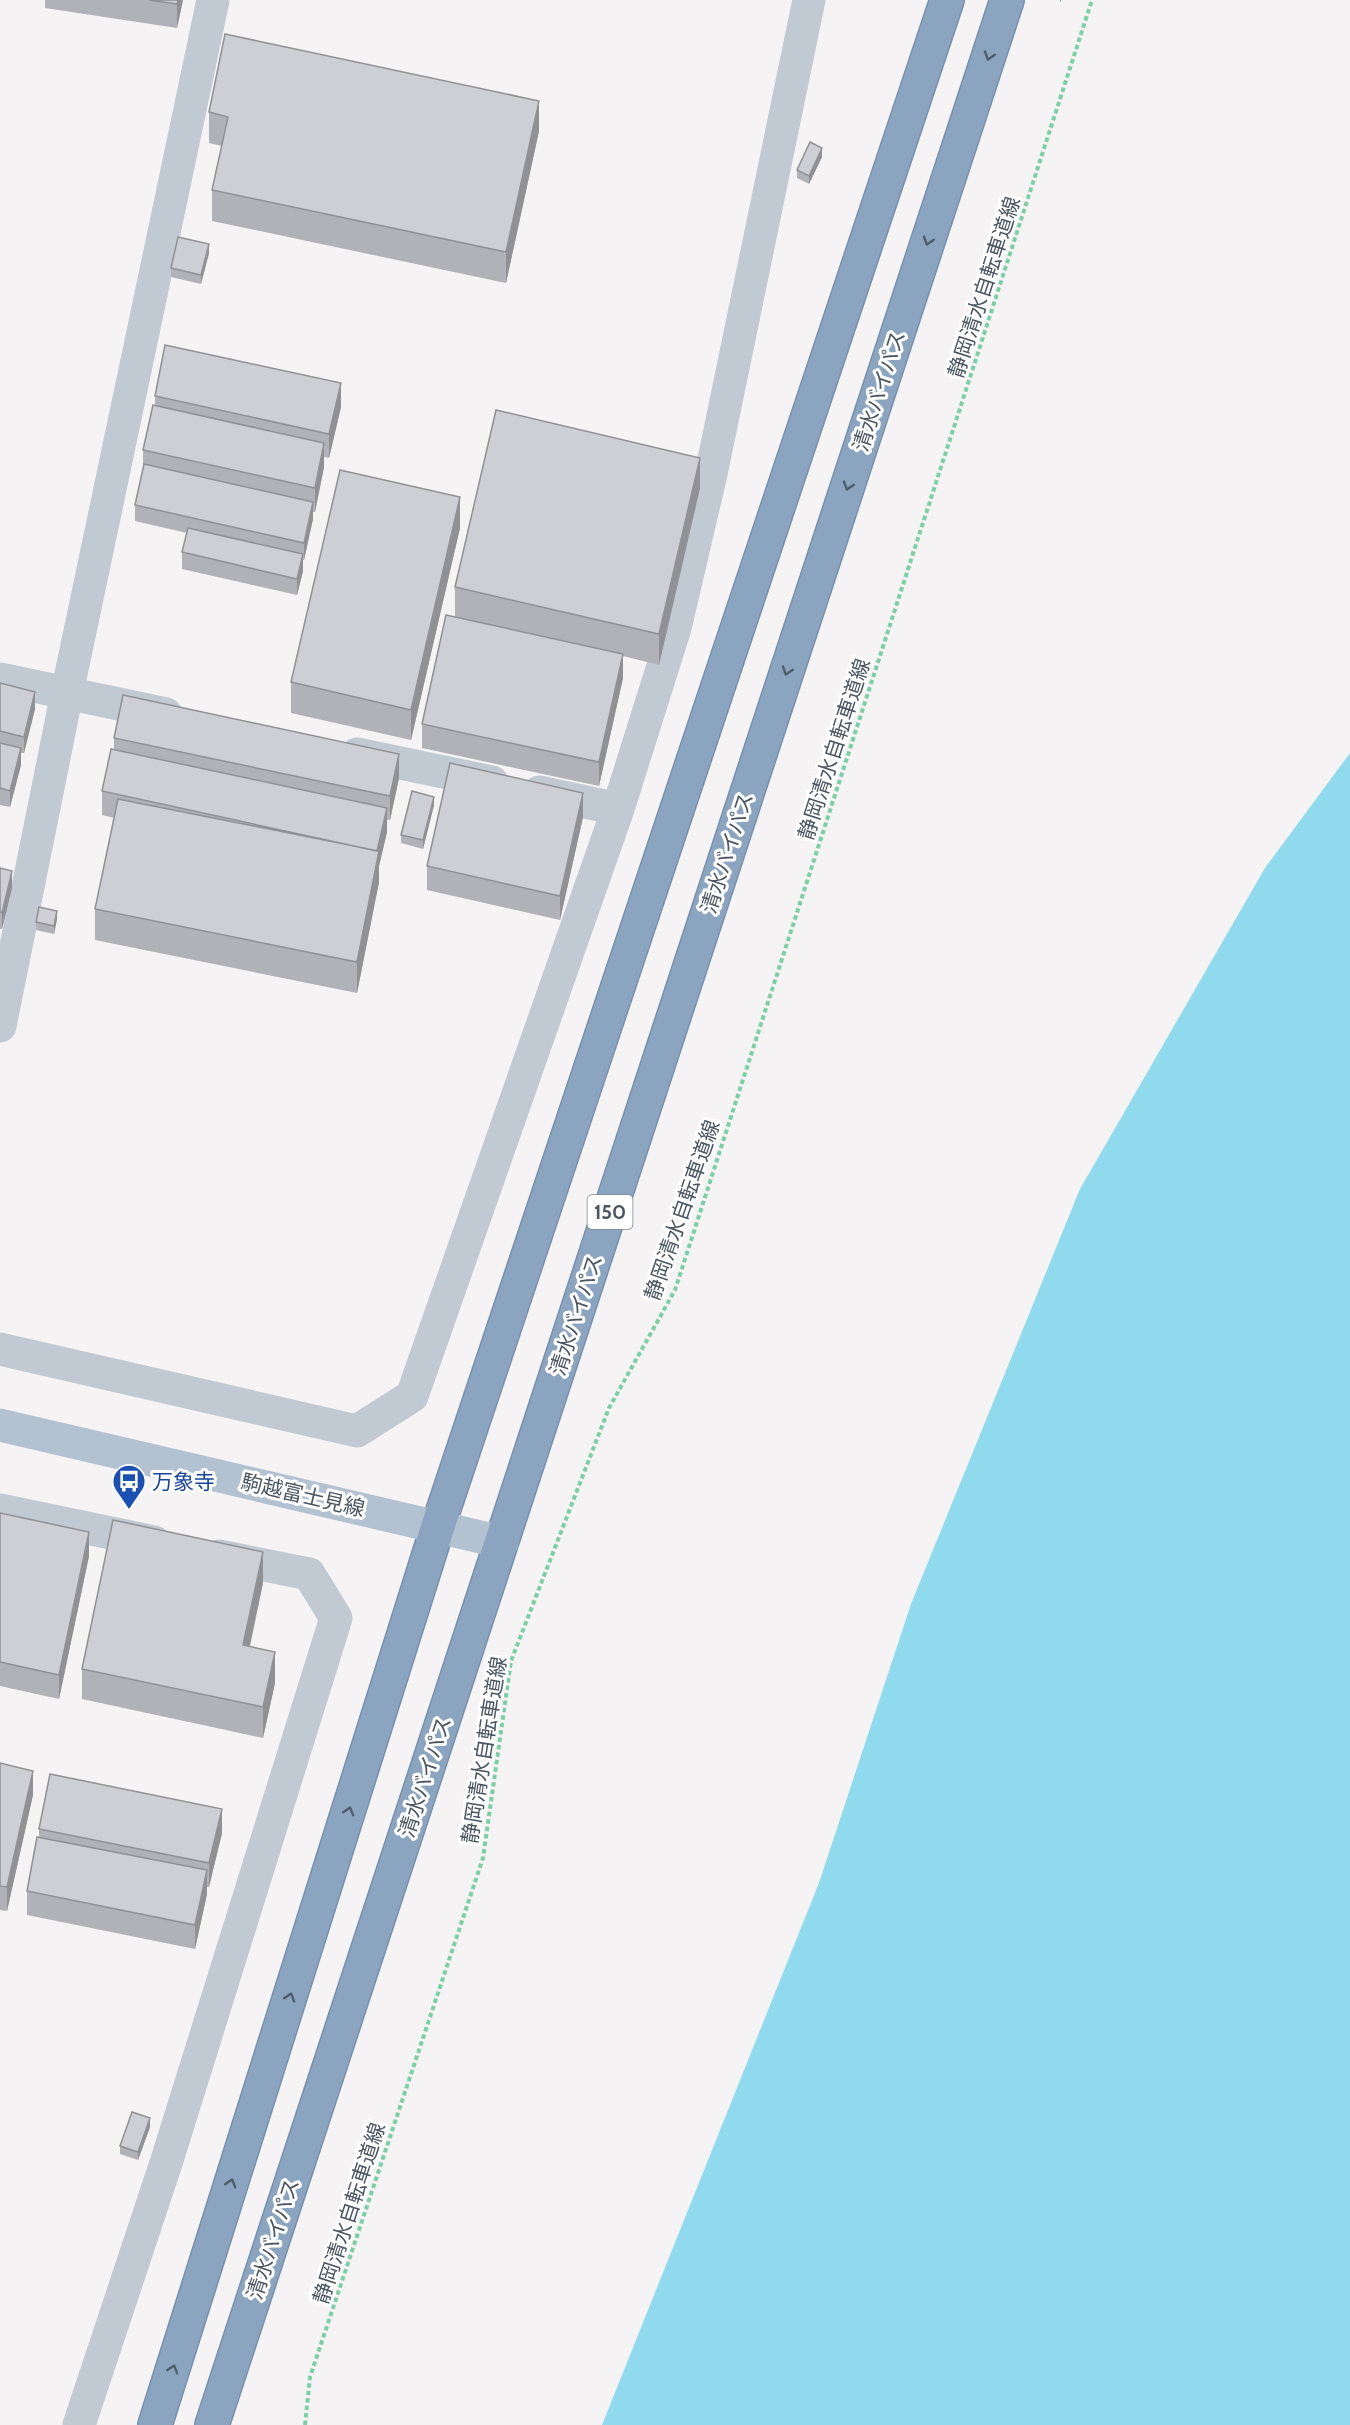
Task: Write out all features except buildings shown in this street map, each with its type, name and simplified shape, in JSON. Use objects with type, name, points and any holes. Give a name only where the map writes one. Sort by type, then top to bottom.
[{"type":"highway","points":[[155,2425],[438,1526],[947,0]]},
{"type":"highway","name":"清水バイパス","points":[[212,2425],[1007,0]]},
{"type":"main road","name":"駒越富士見線","points":[[0,1425],[501,1542]]},
{"type":"street","points":[[0,1026],[67,693],[213,0]]},
{"type":"street","points":[[0,1348],[357,1431],[412,1396],[618,809],[675,628],[704,507],[808,0]]},
{"type":"street","points":[[0,679],[196,720]]},
{"type":"street","points":[[325,747],[618,809]]},
{"type":"street","points":[[0,1510],[309,1574],[336,1618],[170,2149],[79,2425]]},
{"type":"path","name":"静岡清水自転車道線","points":[[305,2425],[310,2377],[483,1858],[511,1661],[609,1408],[675,1290],[1092,0]]},
{"type":"water","points":[[1350,753],[1350,2425],[602,2425],[819,1883],[911,1604],[1080,1189],[1265,868]]},
{"type":"place","name":"万象寺","points":[[129,1510]]}]
